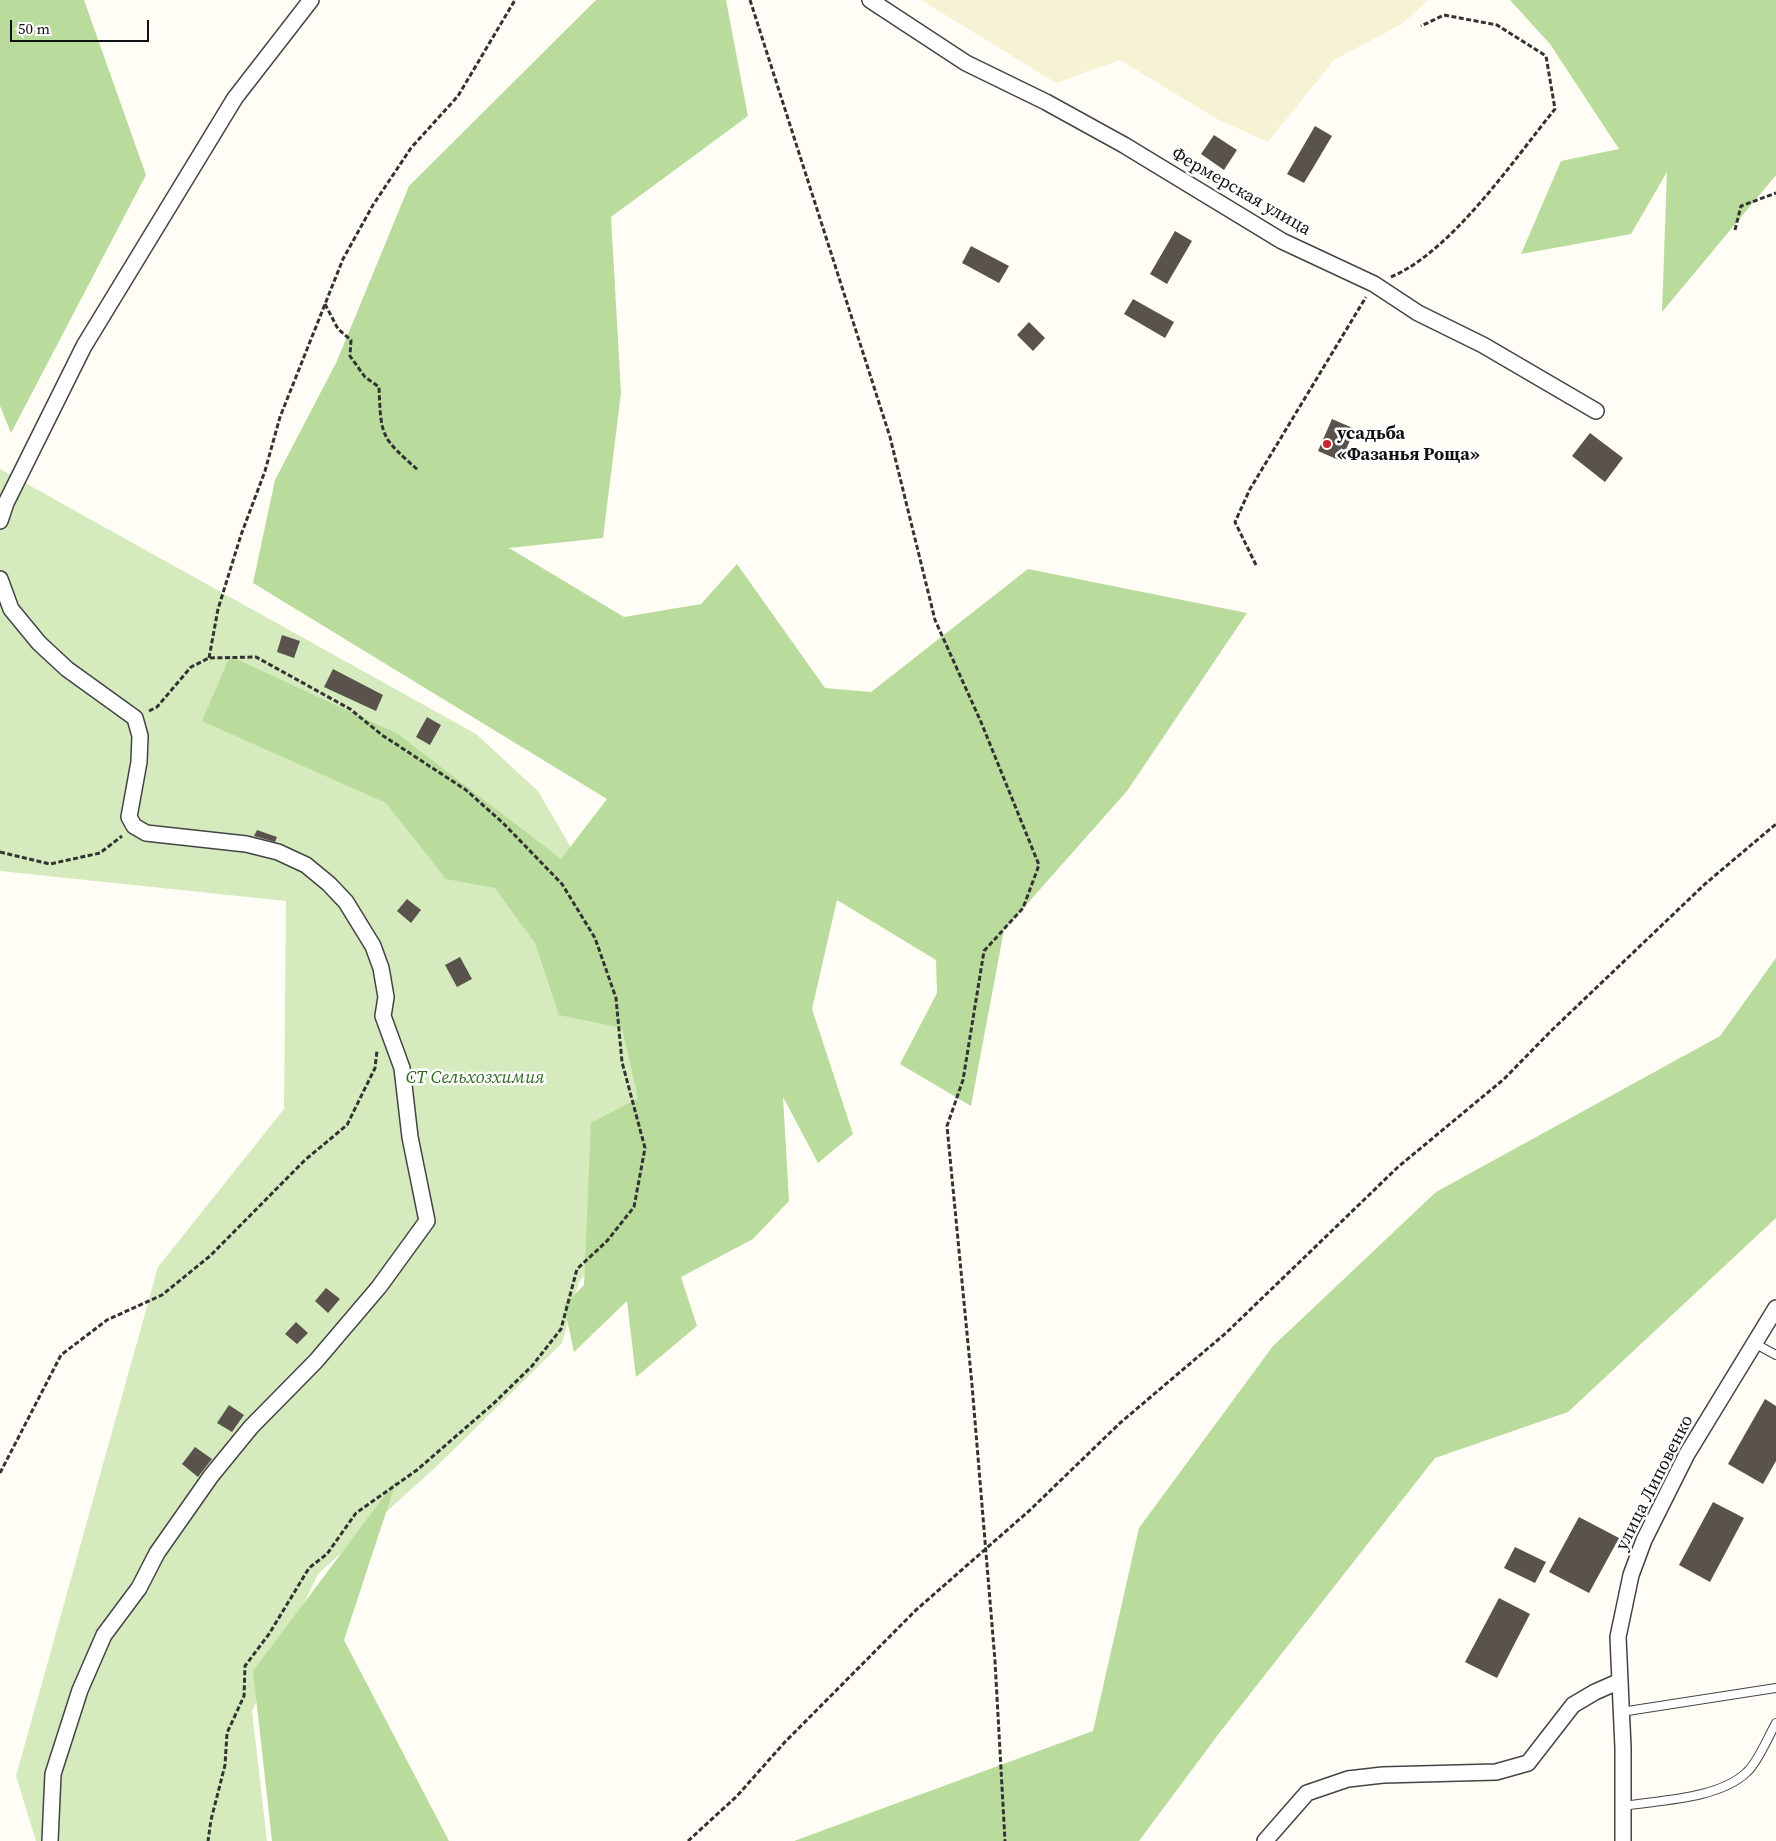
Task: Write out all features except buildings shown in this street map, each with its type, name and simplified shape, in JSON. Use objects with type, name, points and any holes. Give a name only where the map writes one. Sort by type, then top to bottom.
[{"type":"street","points":[[0,521],[10,495],[84,346],[236,98],[311,0]]},
{"type":"street","name":"Фермерская улица","points":[[870,0],[966,63],[1046,102],[1124,144],[1282,241],[1374,284],[1418,313],[1484,345],[1596,411]]},
{"type":"street","points":[[0,579],[11,609],[39,643],[67,669],[135,718],[140,736],[139,762],[129,817],[134,826],[146,833],[246,844],[278,852],[306,865],[329,884],[346,902],[373,946],[381,968],[386,996],[383,1016],[402,1068],[410,1137],[427,1221],[379,1287],[335,1339],[251,1427],[211,1476],[158,1553],[139,1588],[104,1635],[80,1690],[53,1774],[50,1841]]},
{"type":"street","name":"улица Липовенко","points":[[1623,1841],[1618,1644],[1631,1575],[1644,1540],[1688,1454],[1776,1308]]},
{"type":"street","points":[[1265,1841],[1308,1793],[1348,1779],[1383,1775],[1496,1772],[1528,1762],[1573,1706],[1595,1692],[1620,1681]]},
{"type":"lane","points":[[1754,1343],[1776,1355]]},
{"type":"lane","points":[[1621,1712],[1776,1688]]},
{"type":"lane","points":[[1623,1806],[1695,1795],[1726,1786],[1747,1772],[1776,1723]]},
{"type":"path","points":[[209,658],[218,609],[241,536],[265,471],[280,417],[343,259],[373,205],[411,148],[458,96],[514,0]]},
{"type":"path","points":[[750,0],[890,436],[934,620],[981,722],[1039,865],[1023,908],[984,951],[963,1080],[947,1126],[986,1549],[995,1661],[1005,1841]]},
{"type":"path","points":[[1256,565],[1235,522],[1250,489],[1374,284],[1404,271],[1434,252],[1469,214],[1555,109],[1546,56],[1497,25],[1444,15],[1421,26]]},
{"type":"path","points":[[1735,230],[1741,206],[1776,193]]},
{"type":"path","points":[[325,304],[338,328],[351,340],[350,356],[365,377],[379,387],[382,432],[390,446],[419,471]]},
{"type":"path","points":[[688,1841],[737,1796],[784,1743],[892,1632],[1071,1472],[1120,1423],[1226,1333],[1398,1168],[1504,1079],[1552,1030],[1705,884],[1776,824]]},
{"type":"path","points":[[0,852],[50,864],[100,853],[134,826]]},
{"type":"path","points":[[0,1474],[61,1355],[107,1320],[162,1295],[210,1256],[305,1160],[347,1125],[375,1068],[383,1016]]},
{"type":"shaded area","points":[[921,0],[1428,0],[1402,24],[1334,60],[1268,142],[1217,119],[1120,60],[1056,83]]},
{"type":"green space","points":[[0,0],[84,0],[146,175],[11,433],[0,406]]},
{"type":"green space","points":[[596,0],[726,0],[748,116],[611,217],[621,393],[603,538],[509,548],[624,617],[701,604],[737,564],[825,688],[871,692],[1028,569],[1247,613],[1127,791],[1004,930],[971,1106],[900,1064],[937,993],[936,960],[837,900],[812,1009],[853,1134],[818,1163],[783,1097],[789,1201],[753,1239],[681,1277],[697,1326],[636,1377],[627,1301],[574,1352],[564,1305],[584,1285],[591,1123],[638,1098],[622,1028],[559,1015],[535,943],[495,888],[446,879],[386,803],[202,721],[230,656],[398,734],[561,859],[607,799],[253,583],[275,480],[337,361],[409,186]]},
{"type":"green space","points":[[1510,0],[1776,0],[1776,175],[1662,312],[1667,172],[1631,234],[1521,254],[1561,161],[1619,149],[1550,44]]},
{"type":"green space","name":"СТ Сельхозхимия","points":[[0,469],[476,734],[538,791],[607,909],[678,1050],[606,1248],[579,1282],[562,1343],[439,1464],[318,1574],[252,1711],[267,1841],[36,1841],[16,1776],[158,1267],[284,1109],[286,901],[0,871]]},
{"type":"green space","points":[[1776,958],[1776,1218],[1568,1412],[1435,1458],[1217,1736],[1139,1841],[794,1841],[1093,1731],[1139,1528],[1273,1346],[1436,1192],[1720,1036]]},
{"type":"green space","points":[[397,1479],[344,1640],[449,1841],[272,1841],[253,1671]]},
{"type":"place","name":"усадьба «Фазанья Роща»","points":[[1327,444]]}]
